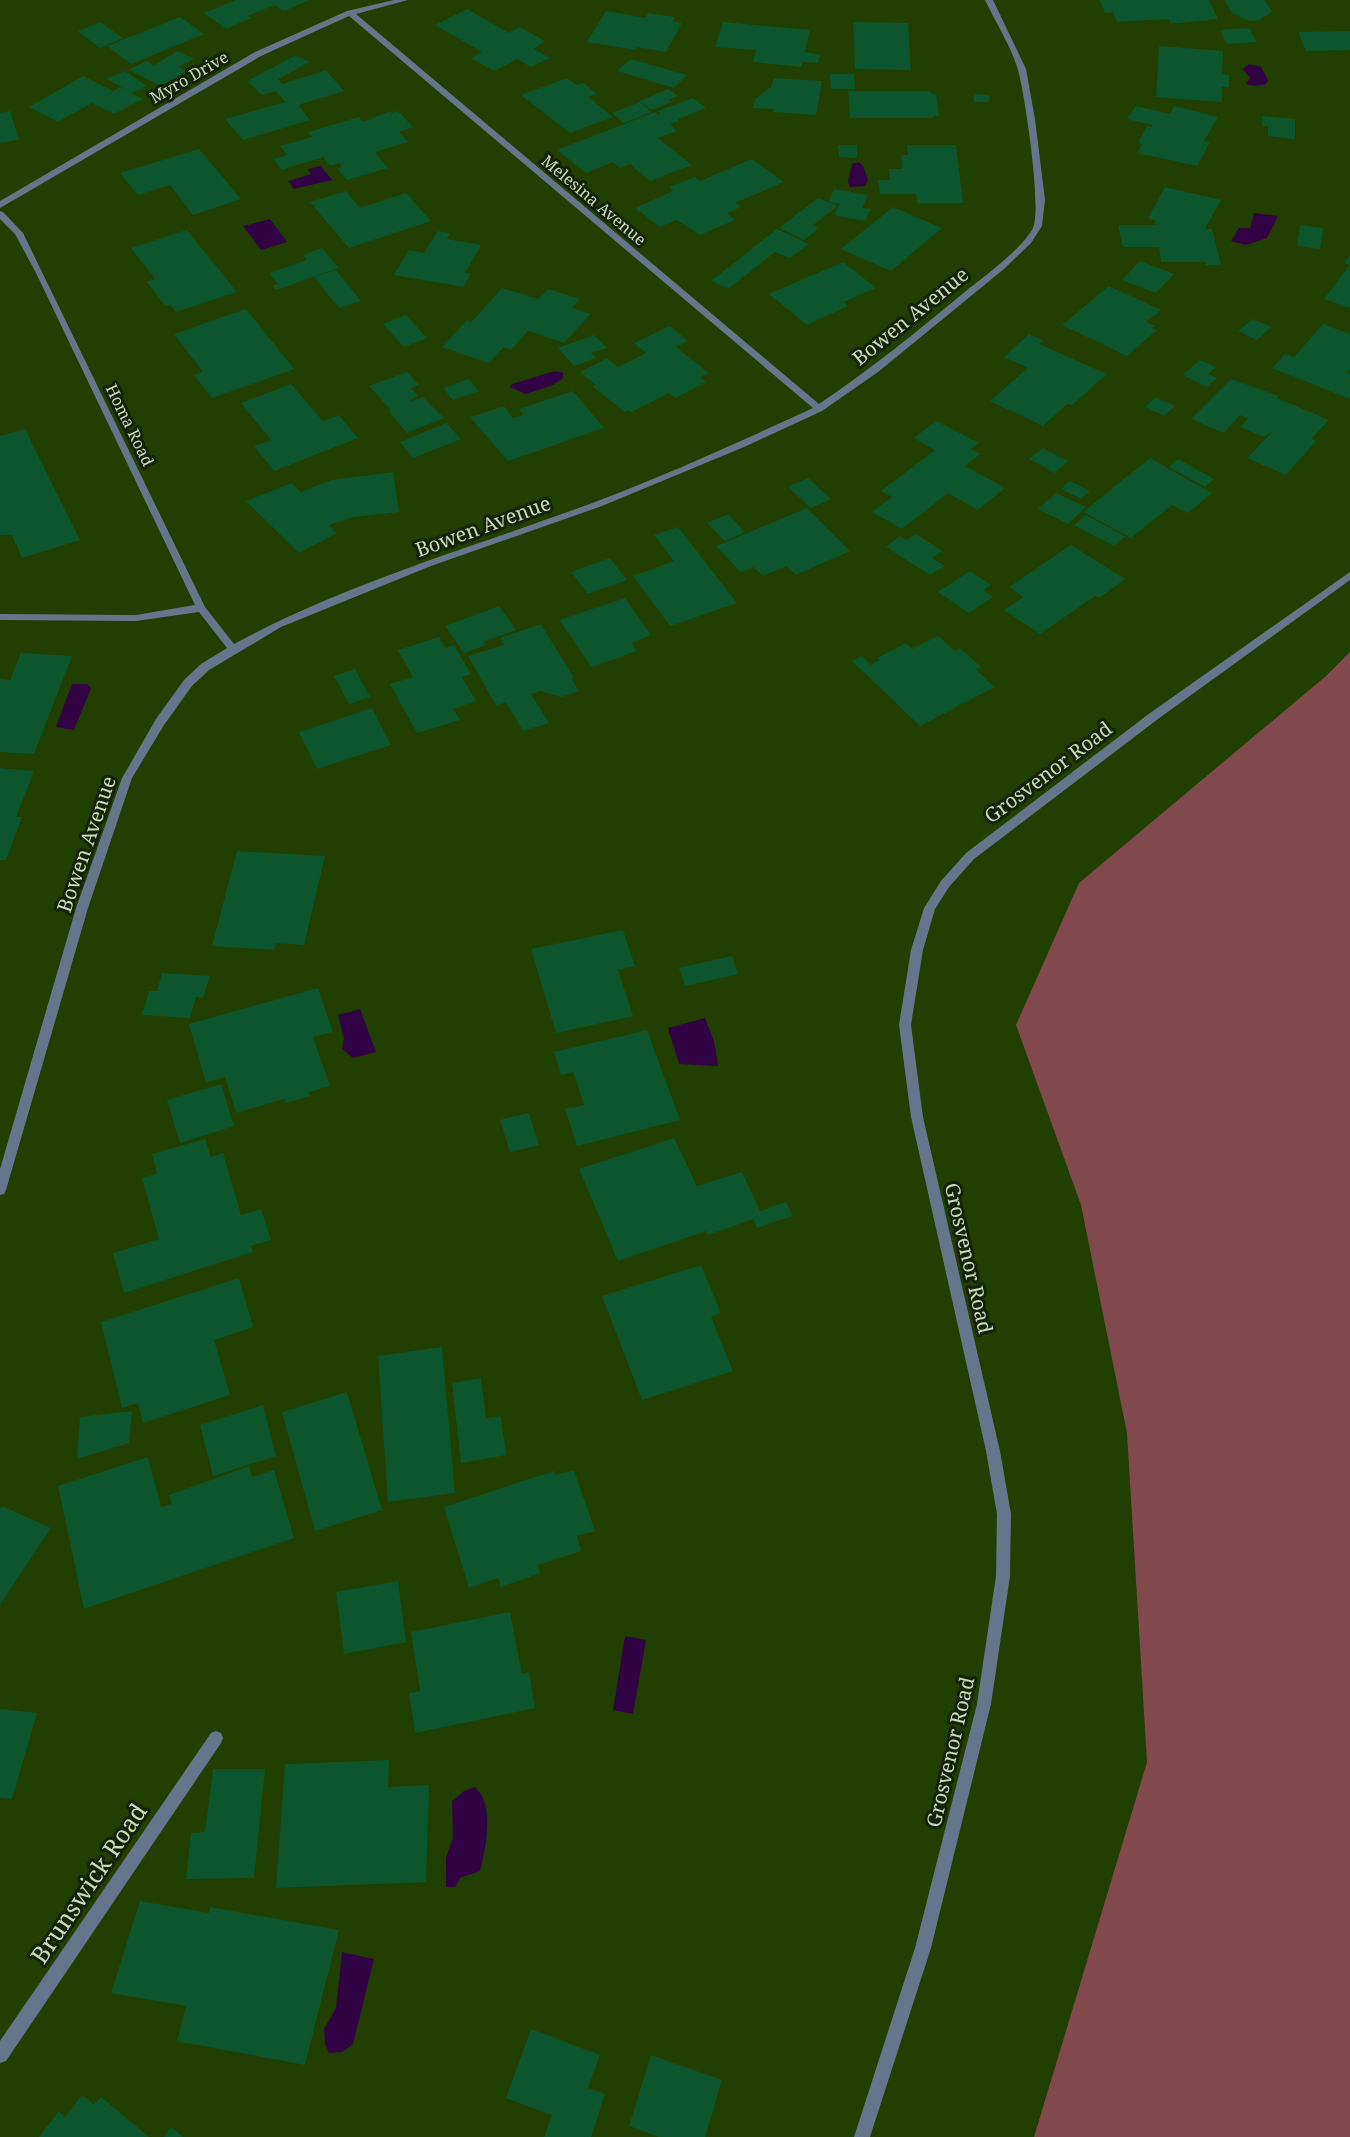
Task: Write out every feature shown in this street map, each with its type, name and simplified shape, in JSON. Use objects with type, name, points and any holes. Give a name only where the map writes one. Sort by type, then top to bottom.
[{"type":"street","name":"Myro Drive","points":[[0,205],[258,54],[350,13],[404,0]]},
{"type":"street","name":"Bowen Avenue","points":[[0,1190],[82,908],[127,778],[160,722],[188,683],[232,649],[277,625],[428,564],[599,504],[741,445],[819,409],[875,370],[1001,267],[1028,241],[1038,226],[1041,200],[1022,69],[989,0]]},
{"type":"street","name":"Melesina Avenue","points":[[350,13],[819,409]]},
{"type":"street","name":"Homa Road","points":[[0,213],[19,233],[40,273],[201,608],[232,649]]},
{"type":"street","name":"Grosvenor Road","points":[[862,2137],[926,1936],[984,1704],[1004,1576],[1004,1514],[993,1451],[917,1117],[905,1025],[917,950],[930,908],[945,884],[970,856],[1154,716],[1350,575]]},
{"type":"street","points":[[0,617],[136,618],[201,608]]},
{"type":"street","name":"Brunswick Road","points":[[0,2055],[216,1738]]},
{"type":"shaded area","points":[[1249,64],[1261,67],[1268,80],[1266,84],[1255,86],[1246,84],[1250,78],[1243,69]]},
{"type":"shaded area","points":[[859,162],[868,180],[865,186],[850,187],[848,182],[852,164]]},
{"type":"shaded area","points":[[321,166],[332,180],[294,189],[288,181],[311,174],[308,169]]},
{"type":"shaded area","points":[[1254,213],[1278,216],[1267,238],[1246,245],[1231,241],[1239,228],[1250,228]]},
{"type":"shaded area","points":[[270,219],[287,242],[261,250],[243,226]]},
{"type":"shaded area","points":[[555,371],[563,373],[563,378],[553,385],[526,394],[510,387],[512,384]]},
{"type":"shaded area","points":[[1350,652],[1350,2137],[1034,2137],[1147,1762],[1127,1433],[1081,1205],[1016,1025],[1079,883],[1326,676]]},
{"type":"shaded area","points":[[72,684],[87,684],[91,688],[74,730],[56,727]]},
{"type":"shaded area","points":[[360,1009],[376,1052],[353,1058],[342,1049],[344,1039],[338,1015]]},
{"type":"shaded area","points":[[705,1018],[714,1041],[718,1066],[679,1064],[668,1028]]},
{"type":"shaded area","points":[[625,1636],[646,1640],[633,1714],[613,1710]]},
{"type":"shaded area","points":[[475,1787],[485,1804],[487,1815],[485,1851],[480,1871],[460,1878],[455,1887],[446,1887],[446,1858],[453,1838],[452,1801],[464,1791]]},
{"type":"shaded area","points":[[342,1952],[374,1959],[353,2044],[342,2052],[329,2053],[325,2044],[324,2029],[336,2008]]},
{"type":"building","points":[[236,0],[310,0],[284,11],[274,5],[226,29],[204,13]]},
{"type":"building","points":[[1100,0],[1209,0],[1218,19],[1171,24],[1169,19],[1117,22],[1113,12],[1105,13]]},
{"type":"building","points":[[1224,0],[1265,0],[1272,12],[1258,21],[1246,20],[1232,13]]},
{"type":"building","points":[[467,9],[509,33],[520,27],[545,41],[534,49],[550,58],[531,67],[517,59],[494,71],[471,58],[482,52],[435,25]]},
{"type":"building","points":[[606,11],[646,18],[648,13],[675,17],[672,22],[682,23],[666,52],[587,42]]},
{"type":"building","points":[[180,17],[204,34],[131,64],[107,46]]},
{"type":"building","points":[[100,22],[123,38],[100,48],[78,31]]},
{"type":"building","points":[[723,22],[810,30],[805,52],[820,55],[818,63],[803,62],[801,67],[753,62],[756,50],[715,47]]},
{"type":"building","points":[[853,22],[908,23],[911,70],[855,69]]},
{"type":"building","points":[[1249,28],[1257,42],[1227,44],[1220,30]]},
{"type":"building","points":[[1350,31],[1350,50],[1306,51],[1298,32]]},
{"type":"building","points":[[1159,46],[1223,51],[1222,74],[1229,75],[1229,87],[1222,87],[1222,102],[1156,97]]},
{"type":"building","points":[[178,51],[194,59],[178,67],[187,71],[161,86],[129,70],[146,61],[154,65]]},
{"type":"building","points":[[296,55],[310,62],[278,79],[282,84],[326,70],[344,91],[298,105],[310,120],[243,140],[225,119],[285,102],[276,91],[262,95],[247,81]]},
{"type":"building","points":[[631,59],[687,75],[674,88],[617,71]]},
{"type":"building","points":[[125,71],[147,86],[131,93],[143,99],[114,114],[92,103],[58,122],[29,107],[83,76],[113,91],[102,98],[120,87],[130,92],[107,79]]},
{"type":"building","points":[[830,74],[854,74],[855,89],[831,89]]},
{"type":"building","points":[[567,78],[577,85],[583,83],[597,94],[588,97],[613,117],[570,133],[521,95]]},
{"type":"building","points":[[774,78],[822,81],[816,115],[752,108],[756,98],[771,87]]},
{"type":"building","points":[[668,89],[678,96],[668,100],[672,102],[652,110],[639,101]]},
{"type":"building","points":[[848,91],[931,91],[932,94],[936,94],[939,116],[933,116],[934,118],[850,118]]},
{"type":"building","points":[[974,94],[990,95],[989,102],[974,102]]},
{"type":"building","points":[[693,98],[706,108],[670,124],[677,131],[658,138],[692,165],[650,181],[630,164],[620,168],[613,162],[586,173],[557,150],[655,112],[658,115],[660,113],[658,111]]},
{"type":"building","points":[[640,102],[652,112],[624,123],[612,113]]},
{"type":"building","points":[[1136,106],[1170,114],[1174,106],[1218,117],[1204,141],[1210,142],[1197,166],[1137,153],[1142,144],[1138,143],[1147,126],[1152,125],[1127,119]]},
{"type":"building","points":[[10,111],[19,140],[0,143],[0,113]]},
{"type":"building","points":[[391,111],[392,113],[398,111],[413,127],[399,132],[408,142],[375,152],[388,168],[347,180],[337,168],[342,167],[339,163],[330,166],[323,157],[282,170],[273,159],[287,155],[280,146],[312,137],[308,132],[359,117],[363,122]]},
{"type":"building","points":[[1262,116],[1295,119],[1295,139],[1268,136],[1268,126],[1262,126]]},
{"type":"building","points":[[838,145],[857,145],[857,158],[839,157]]},
{"type":"building","points":[[907,145],[956,145],[963,203],[917,203],[916,194],[880,194],[878,180],[890,180],[889,169],[902,169],[901,155],[908,155]]},
{"type":"building","points":[[199,149],[241,199],[193,215],[170,185],[138,195],[120,173]]},
{"type":"building","points":[[752,159],[784,182],[735,203],[741,207],[727,213],[735,220],[700,235],[677,220],[660,227],[635,208],[673,191],[669,187],[695,177],[700,181]]},
{"type":"building","points":[[1165,187],[1221,200],[1205,229],[1212,229],[1221,265],[1206,265],[1205,262],[1161,262],[1159,247],[1123,247],[1118,225],[1155,225],[1155,220],[1148,218]]},
{"type":"building","points":[[834,189],[868,195],[862,208],[871,209],[865,221],[834,215],[840,204],[828,202]]},
{"type":"building","points":[[346,191],[360,208],[406,193],[431,221],[349,248],[310,202]]},
{"type":"building","points":[[818,198],[838,206],[813,225],[819,228],[804,240],[779,228]]},
{"type":"building","points":[[893,207],[942,228],[891,271],[841,249]]},
{"type":"building","points":[[1300,225],[1323,228],[1320,249],[1297,246]]},
{"type":"building","points":[[777,229],[809,244],[790,258],[775,252],[728,289],[711,281]]},
{"type":"building","points":[[187,230],[237,292],[176,312],[170,305],[165,306],[147,282],[155,279],[131,248]]},
{"type":"building","points":[[438,231],[450,233],[447,239],[481,245],[465,273],[471,274],[463,287],[394,275],[409,250],[424,253]]},
{"type":"building","points":[[322,248],[339,268],[276,290],[273,286],[278,284],[269,273],[307,260],[303,255]]},
{"type":"building","points":[[1350,255],[1350,265],[1344,263]]},
{"type":"building","points":[[1140,261],[1174,274],[1156,293],[1122,280]]},
{"type":"building","points":[[843,262],[876,288],[844,302],[848,306],[807,325],[769,294]]},
{"type":"building","points":[[1350,265],[1350,308],[1324,299]]},
{"type":"building","points":[[336,270],[361,301],[339,308],[314,277]]},
{"type":"building","points":[[1109,286],[1161,310],[1146,322],[1155,326],[1152,328],[1157,330],[1127,356],[1062,325]]},
{"type":"building","points":[[502,288],[538,299],[548,289],[580,299],[572,308],[591,314],[564,343],[528,331],[511,350],[504,347],[489,363],[442,347],[467,320],[471,322]]},
{"type":"building","points":[[246,309],[294,369],[212,398],[194,375],[203,372],[174,334]]},
{"type":"building","points":[[406,315],[427,338],[404,347],[383,324]]},
{"type":"building","points":[[1253,319],[1271,327],[1257,340],[1238,331]]},
{"type":"building","points":[[1323,324],[1350,334],[1350,369],[1347,373],[1350,374],[1350,399],[1272,368],[1285,354],[1294,357]]},
{"type":"building","points":[[670,326],[688,341],[676,347],[709,373],[700,377],[706,382],[675,398],[669,393],[631,412],[628,410],[625,412],[592,386],[596,385],[580,372],[607,358],[618,367],[646,353],[634,343]]},
{"type":"building","points":[[1029,334],[1043,340],[1039,344],[1107,374],[1072,405],[1067,404],[1043,426],[990,401],[1028,368],[1004,357]]},
{"type":"building","points":[[594,335],[607,348],[591,353],[596,358],[574,366],[558,348]]},
{"type":"building","points":[[1200,360],[1216,367],[1208,374],[1217,378],[1207,387],[1183,375]]},
{"type":"building","points":[[407,372],[419,385],[411,388],[418,396],[410,400],[423,397],[444,418],[407,433],[388,411],[391,410],[369,386]]},
{"type":"building","points":[[469,379],[479,391],[453,400],[443,388]]},
{"type":"building","points":[[1231,379],[1279,396],[1277,398],[1329,420],[1311,439],[1316,441],[1286,475],[1247,458],[1274,430],[1264,437],[1240,427],[1248,419],[1240,415],[1224,433],[1191,419]]},
{"type":"building","points":[[291,384],[323,421],[339,415],[358,438],[274,471],[254,446],[271,440],[241,403]]},
{"type":"building","points":[[573,391],[604,428],[508,461],[470,417],[504,406],[513,418],[523,415],[519,409]]},
{"type":"building","points":[[1156,397],[1175,406],[1164,416],[1145,407]]},
{"type":"building","points":[[936,421],[979,443],[971,449],[980,454],[965,466],[1005,488],[978,510],[948,493],[902,529],[872,512],[892,497],[881,491],[935,450],[914,438]]},
{"type":"building","points":[[446,423],[461,439],[413,458],[400,442]]},
{"type":"building","points":[[25,429],[80,540],[22,558],[12,535],[0,535],[0,436]]},
{"type":"building","points":[[1043,448],[1068,461],[1055,473],[1029,459]]},
{"type":"building","points":[[1150,458],[1212,493],[1188,513],[1172,505],[1131,538],[1083,512]]},
{"type":"building","points":[[1178,459],[1214,479],[1205,487],[1169,467]]},
{"type":"building","points":[[393,472],[399,512],[353,517],[329,525],[337,533],[299,553],[246,501],[292,483],[301,492],[331,480]]},
{"type":"building","points":[[808,478],[831,499],[811,508],[788,487]]},
{"type":"building","points":[[1070,481],[1090,491],[1081,499],[1061,489]]},
{"type":"building","points":[[1056,493],[1086,507],[1068,524],[1038,509]]},
{"type":"building","points":[[807,508],[850,551],[796,575],[787,566],[763,576],[753,567],[741,572],[716,546]]},
{"type":"building","points":[[728,514],[745,532],[725,541],[707,523]]},
{"type":"building","points":[[1086,515],[1125,536],[1114,546],[1074,525]]},
{"type":"building","points":[[678,527],[737,603],[670,626],[633,576],[674,561],[654,535]]},
{"type":"building","points":[[916,534],[942,551],[932,558],[945,566],[930,575],[886,547],[900,536],[906,540]]},
{"type":"building","points":[[1071,545],[1125,579],[1099,598],[1095,596],[1040,634],[1004,610],[1023,597],[1009,587]]},
{"type":"building","points":[[610,558],[627,580],[588,594],[571,572]]},
{"type":"building","points":[[970,571],[991,585],[984,590],[993,597],[969,613],[938,592]]},
{"type":"building","points":[[625,598],[651,635],[631,643],[637,651],[592,667],[559,620]]},
{"type":"building","points":[[499,606],[516,630],[483,642],[486,645],[464,653],[445,626]]},
{"type":"building","points":[[541,624],[574,678],[572,679],[579,691],[561,697],[541,691],[531,694],[549,723],[523,731],[506,702],[496,706],[468,656],[504,645],[500,638]]},
{"type":"building","points":[[938,636],[955,651],[960,648],[981,667],[976,670],[995,687],[920,726],[852,661],[862,656],[871,665],[880,660],[877,658],[906,643],[912,649]]},
{"type":"building","points":[[439,637],[445,648],[454,645],[471,674],[462,677],[476,701],[453,709],[460,720],[417,733],[390,684],[413,677],[398,650]]},
{"type":"building","points":[[21,653],[72,656],[34,754],[0,752],[0,679],[10,680]]},
{"type":"building","points":[[355,669],[370,697],[349,704],[334,676]]},
{"type":"building","points":[[372,708],[391,745],[317,769],[299,732]]},
{"type":"building","points":[[0,768],[34,771],[16,817],[22,817],[6,860],[0,860]]},
{"type":"building","points":[[237,851],[325,856],[304,945],[276,943],[274,950],[212,946]]},
{"type":"building","points":[[623,930],[635,966],[618,970],[633,1016],[556,1033],[531,949]]},
{"type":"building","points":[[732,956],[738,974],[685,986],[679,968]]},
{"type":"building","points":[[162,973],[210,976],[203,998],[196,997],[190,1018],[142,1015],[149,991],[157,991]]},
{"type":"building","points":[[318,988],[333,1032],[313,1037],[330,1086],[309,1092],[310,1096],[286,1103],[284,1099],[236,1113],[225,1077],[206,1083],[189,1024]]},
{"type":"building","points":[[647,1030],[680,1120],[577,1146],[565,1109],[584,1105],[573,1072],[561,1075],[554,1052]]},
{"type":"building","points":[[221,1084],[234,1126],[180,1143],[167,1100]]},
{"type":"building","points":[[529,1113],[539,1145],[510,1152],[500,1120]]},
{"type":"building","points":[[674,1138],[697,1186],[742,1172],[760,1211],[786,1202],[793,1216],[757,1228],[753,1219],[708,1235],[706,1231],[618,1261],[579,1169]]},
{"type":"building","points":[[205,1139],[211,1157],[223,1153],[241,1215],[261,1209],[271,1240],[251,1246],[253,1252],[124,1293],[113,1253],[159,1239],[142,1178],[157,1173],[152,1154]]},
{"type":"building","points":[[701,1265],[721,1313],[711,1317],[733,1371],[642,1400],[602,1296]]},
{"type":"building","points":[[239,1278],[253,1327],[214,1340],[230,1395],[143,1423],[138,1403],[122,1408],[101,1322]]},
{"type":"building","points":[[442,1347],[455,1493],[388,1502],[378,1356]]},
{"type":"building","points":[[481,1378],[486,1418],[501,1416],[506,1455],[461,1463],[452,1383]]},
{"type":"building","points":[[347,1392],[382,1510],[315,1531],[282,1412]]},
{"type":"building","points":[[263,1405],[276,1456],[213,1476],[200,1425]]},
{"type":"building","points":[[132,1411],[129,1443],[77,1459],[80,1417]]},
{"type":"building","points":[[148,1457],[161,1507],[172,1504],[169,1495],[249,1466],[252,1477],[274,1470],[294,1538],[84,1609],[58,1486]]},
{"type":"building","points":[[574,1470],[595,1531],[577,1536],[581,1551],[538,1565],[540,1573],[501,1587],[498,1578],[469,1588],[444,1507],[554,1471],[555,1475]]},
{"type":"building","points":[[2,1506],[51,1528],[0,1605],[0,1509]]},
{"type":"building","points":[[398,1581],[406,1642],[344,1654],[336,1592]]},
{"type":"building","points":[[510,1612],[522,1674],[529,1672],[535,1708],[415,1733],[409,1693],[420,1691],[411,1632]]},
{"type":"building","points":[[0,1709],[37,1713],[12,1799],[0,1798]]},
{"type":"building","points":[[389,1760],[388,1787],[429,1785],[426,1882],[276,1888],[285,1764]]},
{"type":"building","points":[[213,1769],[265,1769],[254,1878],[186,1879],[191,1833],[205,1832]]},
{"type":"building","points":[[140,1901],[209,1913],[210,1907],[339,1930],[305,2065],[177,2041],[186,2006],[111,1993]]},
{"type":"building","points":[[531,2029],[600,2055],[588,2088],[605,2094],[591,2137],[544,2137],[552,2115],[506,2098]]},
{"type":"building","points":[[651,2055],[722,2080],[705,2137],[659,2137],[629,2126]]},
{"type":"building","points":[[82,2095],[94,2104],[101,2097],[149,2137],[39,2137],[59,2111],[65,2117]]},
{"type":"building","points":[[171,2127],[183,2137],[164,2137]]}]
